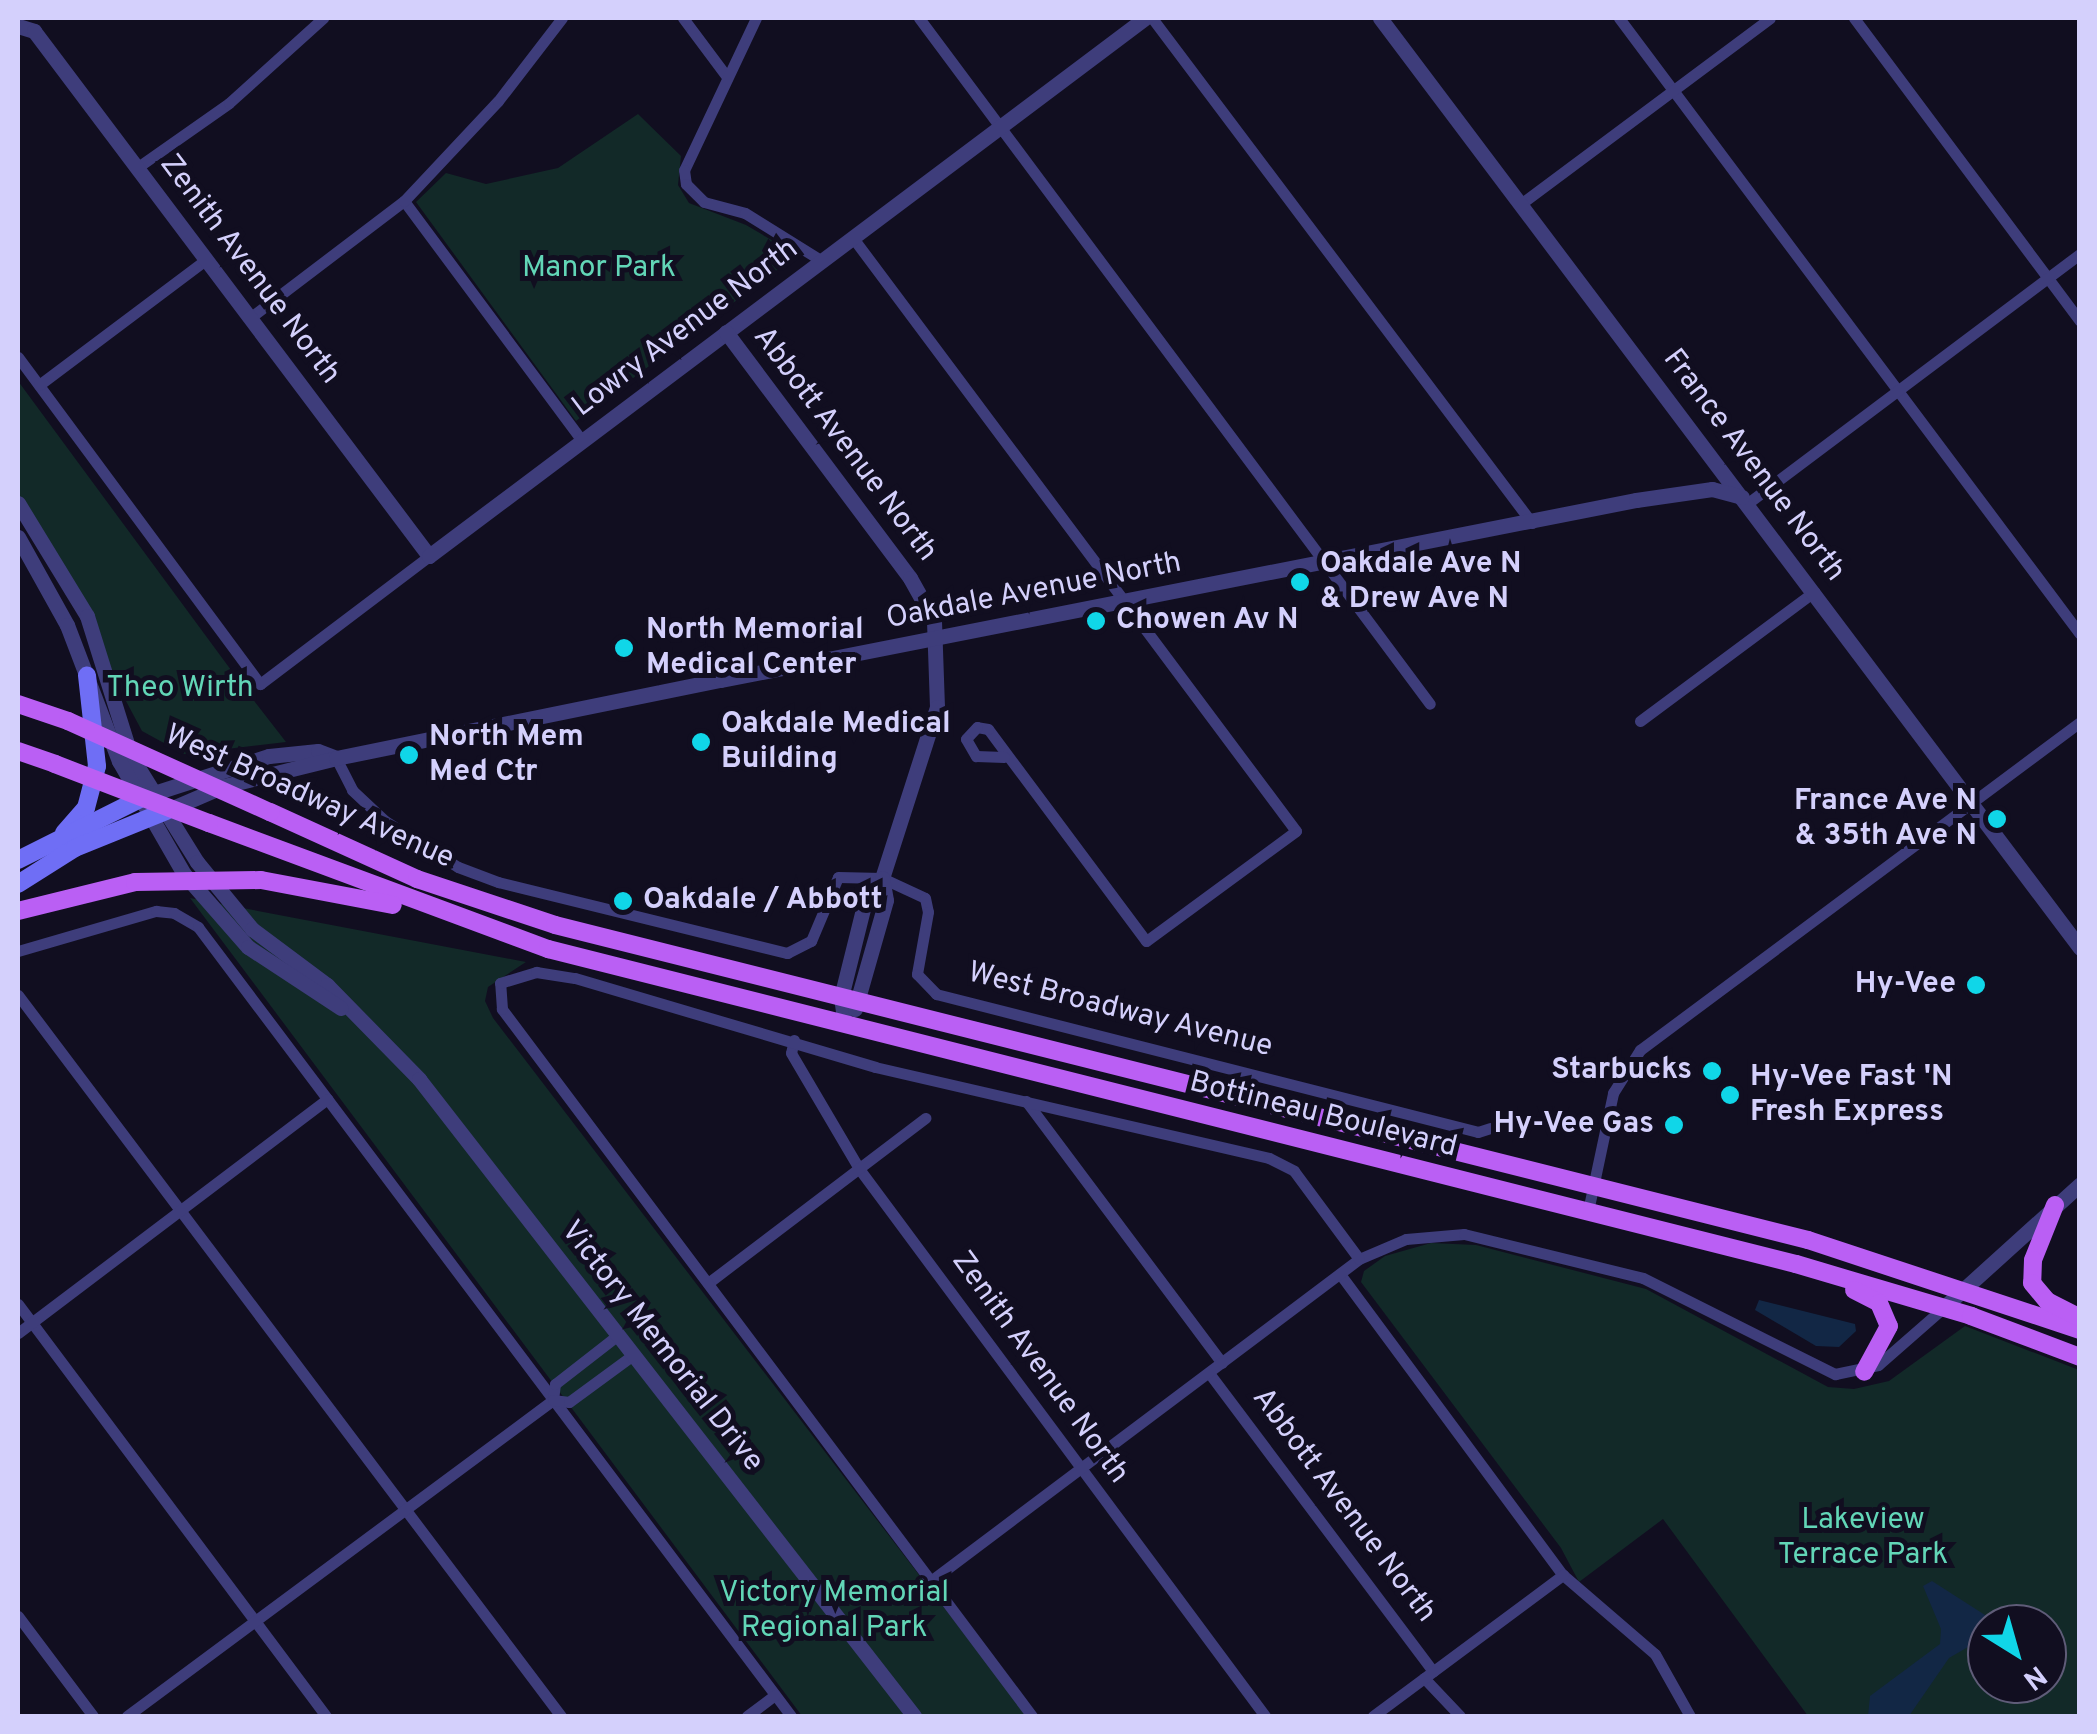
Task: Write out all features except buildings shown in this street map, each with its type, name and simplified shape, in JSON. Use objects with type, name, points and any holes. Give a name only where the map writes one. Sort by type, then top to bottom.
[{"type":"main road","points":[[64,833],[93,790],[98,746],[87,676]]},
{"type":"main road","points":[[18,694],[59,718]]},
{"type":"main road","name":"West Broadway Avenue","points":[[18,704],[59,718],[418,878],[582,932]]},
{"type":"main road","name":"West Broadway Avenue","points":[[18,751],[548,949]]},
{"type":"main road","points":[[18,860],[64,833],[147,796]]},
{"type":"main road","points":[[18,884],[76,848],[158,814]]},
{"type":"main road","points":[[18,911],[134,882],[261,880],[386,903],[497,933]]},
{"type":"main road","name":"Bottineau Boulevard","points":[[582,932],[1593,1185],[1965,1288],[2080,1330]]},
{"type":"main road","name":"Bottineau Boulevard","points":[[548,949],[1630,1221],[1943,1308],[2080,1358]]},
{"type":"main road","points":[[2056,1205],[2033,1260],[2032,1283],[2047,1301],[2080,1318]]},
{"type":"main road","points":[[1630,1221],[1706,1252],[1871,1297],[1890,1326],[1864,1372]]},
{"type":"street","points":[[138,167],[229,103],[323,18]]},
{"type":"street","points":[[251,318],[404,201],[498,100],[562,18]]},
{"type":"street","points":[[683,18],[727,77]]},
{"type":"street","points":[[756,18],[684,170],[693,193],[744,212],[822,261]]},
{"type":"street","points":[[919,18],[1430,704]]},
{"type":"street","points":[[1149,18],[1532,523]]},
{"type":"street","name":"Lowry Avenue North","points":[[39,384],[260,684],[1149,18]]},
{"type":"street","name":"France Avenue North","points":[[1380,18],[2080,948]]},
{"type":"street","points":[[1619,18],[2080,634]]},
{"type":"street","points":[[1522,203],[1770,18]]},
{"type":"street","points":[[1854,18],[2080,321]]},
{"type":"street","name":"Zenith Avenue North","points":[[18,26],[34,31],[429,556]]},
{"type":"street","points":[[404,201],[582,440]]},
{"type":"street","points":[[852,238],[1296,830],[1146,941],[1004,757]]},
{"type":"street","points":[[1745,500],[2080,254]]},
{"type":"street","points":[[18,356],[39,384],[206,259]]},
{"type":"street","name":"Abbott Avenue North","points":[[726,332],[910,578],[937,640],[934,721],[882,878],[886,900],[850,999],[845,1024]]},
{"type":"street","name":"Oakdale Avenue North","points":[[158,814],[224,786],[336,758],[1326,562],[1712,489],[1745,500]]},
{"type":"street","points":[[18,503],[87,616],[147,796]]},
{"type":"street","points":[[18,537],[51,591],[87,676],[147,796]]},
{"type":"street","points":[[1640,721],[1814,592]]},
{"type":"street","points":[[1588,1210],[1613,1093],[1640,1050],[2080,722]]},
{"type":"street","name":"Oakdale Avenue North","points":[[147,796],[269,756],[318,751],[336,758]]},
{"type":"street","name":"West Broadway Avenue","points":[[336,758],[352,790],[385,821],[458,867],[787,953],[812,942],[838,877],[882,878],[924,898],[928,912],[917,974],[936,994],[1478,1132],[1490,1128]]},
{"type":"street","name":"Victory Memorial Drive","points":[[147,796],[227,930],[272,966],[358,1018],[420,1080],[914,1716]]},
{"type":"street","points":[[18,951],[156,911],[187,918],[792,1716]]},
{"type":"street","points":[[1032,1716],[928,1583],[708,1282],[502,1010],[500,983],[536,972],[794,1040],[875,1067],[1268,1158],[1294,1171],[1359,1258]]},
{"type":"street","points":[[18,995],[562,1716]]},
{"type":"street","name":"Zenith Avenue North","points":[[794,1040],[791,1053],[860,1170],[1084,1467],[1086,1482],[1265,1716]]},
{"type":"street","points":[[18,1333],[327,1099]]},
{"type":"street","name":"Abbott Avenue North","points":[[1026,1101],[1222,1363]]},
{"type":"street","points":[[708,1282],[924,1118]]},
{"type":"street","points":[[928,1583],[1359,1258],[1435,1234],[1494,1239],[1643,1278],[1822,1372],[1864,1372],[1943,1308],[2080,1184]]},
{"type":"street","points":[[1340,1274],[1563,1575],[1654,1654],[1690,1716]]},
{"type":"street","points":[[18,1304],[326,1716]]},
{"type":"street","points":[[553,1400],[555,1384],[618,1336]]},
{"type":"street","points":[[127,1716],[553,1400],[569,1402],[633,1355]]},
{"type":"street","name":"Abbott Avenue North","points":[[1209,1373],[1460,1716]]},
{"type":"street","points":[[1372,1716],[1563,1575]]},
{"type":"street","points":[[18,1616],[93,1716]]},
{"type":"street","points":[[747,1716],[775,1695]]},
{"type":"green space","name":"Manor Park","points":[[638,114],[681,156],[678,185],[689,203],[746,225],[797,255],[576,421],[416,202],[446,173],[486,184],[558,168]]},
{"type":"green space","name":"Theo Wirth","points":[[18,381],[286,742],[184,754],[142,731],[18,499]]},
{"type":"green space","name":"Victory Memorial Regional Park","points":[[190,898],[526,962],[488,987],[485,1001],[493,1018],[1027,1716],[802,1716]]},
{"type":"green space","name":"Lakeview Terrace Park","points":[[1431,1243],[1476,1245],[1646,1289],[1828,1387],[1854,1389],[1889,1381],[1965,1326],[2079,1370],[2079,1716],[1808,1716],[1663,1519],[1579,1582],[1561,1548],[1361,1282],[1364,1271],[1385,1256]]},
{"type":"water","points":[[1759,1300],[1855,1324],[1856,1331],[1839,1347],[1816,1346],[1755,1310]]},
{"type":"water","points":[[1932,1581],[1968,1604],[1967,1648],[1949,1658],[1909,1716],[1868,1716],[1870,1696],[1940,1644],[1941,1629],[1923,1586]]},
{"type":"place","name":"Oakdale Ave N & Drew Ave N","points":[[1300,582]]},
{"type":"place","name":"Chowen Av N","points":[[1096,621]]},
{"type":"place","name":"North Memorial Medical Center","points":[[624,648]]},
{"type":"place","name":"Oakdale Medical Building","points":[[701,742]]},
{"type":"place","name":"North Mem Med Ctr","points":[[409,755]]},
{"type":"place","name":"France Ave N & 35th Ave N","points":[[1997,819]]},
{"type":"place","name":"Oakdale / Abbott","points":[[623,901]]},
{"type":"place","name":"Hy-Vee","points":[[1976,985]]},
{"type":"place","name":"Starbucks","points":[[1712,1071]]},
{"type":"place","name":"Hy-Vee Fast 'N Fresh Express","points":[[1730,1095]]},
{"type":"place","name":"Hy-Vee Gas","points":[[1674,1125]]}]
